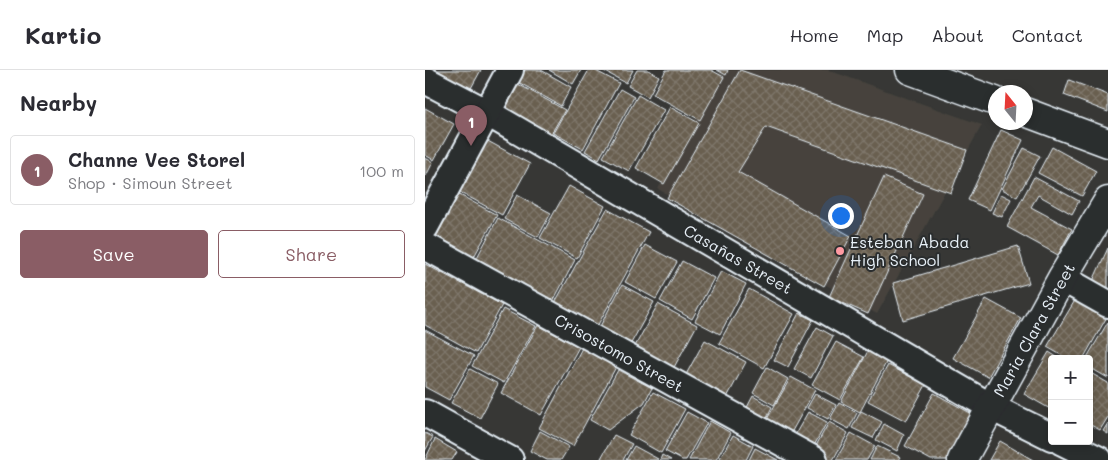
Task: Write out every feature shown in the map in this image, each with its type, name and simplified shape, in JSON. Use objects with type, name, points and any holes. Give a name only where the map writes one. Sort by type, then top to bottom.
[{"type":"street","points":[[425,228],[510,70]]},
{"type":"street","points":[[910,70],[988,98]]},
{"type":"street","name":"Casañas Street","points":[[425,80],[486,112],[991,407],[1048,435]]},
{"type":"street","points":[[1033,115],[1108,143]]},
{"type":"street","name":"Maria Clara Street","points":[[962,460],[1062,278],[1108,201]]},
{"type":"street","name":"Crisostomo Street","points":[[425,246],[814,460]]},
{"type":"street","points":[[1062,278],[1108,304]]},
{"type":"street","points":[[425,414],[510,460]]},
{"type":"street","points":[[1069,445],[1099,460]]},
{"type":"shaded area","name":"Esteban Abada High School","points":[[721,70],[828,70],[982,125],[877,314],[658,189]]},
{"type":"building","points":[[433,70],[481,70],[470,90]]},
{"type":"building","points":[[525,70],[541,70],[571,87],[561,106],[518,82]]},
{"type":"building","points":[[549,70],[581,70],[573,84]]},
{"type":"building","points":[[589,70],[594,70],[619,83],[583,149],[553,133]]},
{"type":"building","points":[[602,70],[633,70],[626,83]]},
{"type":"building","points":[[637,70],[648,70],[659,76],[648,97],[628,86]]},
{"type":"building","points":[[666,70],[711,70],[724,77],[700,120],[653,94]]},
{"type":"building","points":[[717,70],[728,70],[726,75]]},
{"type":"building","points":[[740,70],[967,150],[951,193],[766,127],[738,172],[851,236],[824,286],[667,198]]},
{"type":"building","points":[[1069,80],[1108,95],[1108,112],[1064,95]]},
{"type":"building","points":[[518,84],[565,110],[551,134],[505,108]]},
{"type":"building","points":[[620,89],[634,97],[599,159],[585,151]]},
{"type":"building","points":[[638,95],[664,110],[629,171],[603,157]]},
{"type":"building","points":[[670,107],[699,123],[664,184],[636,168]]},
{"type":"building","points":[[425,108],[454,124],[434,160],[425,155]]},
{"type":"building","points":[[1001,130],[1023,140],[990,210],[968,200]]},
{"type":"building","points":[[484,139],[530,164],[502,215],[456,190]]},
{"type":"building","points":[[1052,147],[1096,171],[1082,196],[1038,173]]},
{"type":"building","points":[[1024,148],[1040,156],[1017,197],[1002,189]]},
{"type":"building","points":[[425,158],[433,162],[426,176],[425,176]]},
{"type":"building","points":[[884,177],[923,194],[868,314],[829,297]]},
{"type":"building","points":[[1034,177],[1079,201],[1072,214],[1038,195],[1031,207],[1072,229],[1058,255],[1007,227]]},
{"type":"building","points":[[569,186],[605,206],[577,258],[540,238]]},
{"type":"building","points":[[456,193],[497,215],[471,262],[431,240]]},
{"type":"building","points":[[1001,194],[1011,199],[1002,217],[992,213]]},
{"type":"building","points":[[517,195],[551,213],[538,237],[504,219]]},
{"type":"building","points":[[607,209],[649,232],[595,330],[553,306]]},
{"type":"building","points":[[498,218],[575,260],[550,307],[473,265]]},
{"type":"building","points":[[645,245],[677,262],[656,299],[625,282]]},
{"type":"building","points":[[1018,246],[1029,283],[903,320],[893,283]]},
{"type":"building","points":[[1108,248],[1108,291],[1092,283]]},
{"type":"building","points":[[682,261],[714,278],[692,319],[660,301]]},
{"type":"building","points":[[425,264],[502,305],[476,353],[425,325]]},
{"type":"building","points":[[721,271],[746,284],[720,334],[695,321]]},
{"type":"building","points":[[622,285],[654,302],[629,347],[598,330]]},
{"type":"building","points":[[749,289],[794,314],[764,368],[719,343]]},
{"type":"building","points":[[1077,297],[1108,315],[1085,355],[1061,355],[1047,347]]},
{"type":"building","points":[[986,299],[1021,318],[988,377],[953,358]]},
{"type":"building","points":[[658,304],[697,325],[672,371],[633,350]]},
{"type":"building","points":[[503,309],[536,326],[504,383],[472,366]]},
{"type":"building","points":[[799,313],[813,320],[788,367],[774,360]]},
{"type":"building","points":[[1108,322],[1108,378],[1093,369],[1093,355],[1088,355]]},
{"type":"building","points":[[538,325],[579,347],[541,415],[501,393]]},
{"type":"building","points":[[817,327],[833,336],[811,378],[794,369]]},
{"type":"building","points":[[425,330],[474,356],[449,400],[425,387]]},
{"type":"building","points":[[705,340],[746,362],[724,403],[683,380]]},
{"type":"building","points":[[836,342],[864,357],[840,400],[812,385]]},
{"type":"building","points":[[582,348],[616,367],[573,446],[539,428]]},
{"type":"building","points":[[869,349],[888,359],[860,412],[841,402]]},
{"type":"building","points":[[1049,352],[1054,355],[1048,355],[1048,408],[1024,394]]},
{"type":"building","points":[[888,365],[926,385],[906,421],[868,401]]},
{"type":"building","points":[[767,367],[788,379],[774,405],[753,393]]},
{"type":"building","points":[[470,369],[498,384],[480,418],[451,403]]},
{"type":"building","points":[[618,370],[652,388],[644,403],[608,430],[590,420]]},
{"type":"building","points":[[1093,374],[1108,383],[1108,417],[1100,430],[1093,426]]},
{"type":"building","points":[[791,377],[815,390],[787,440],[763,426]]},
{"type":"building","points":[[653,392],[685,409],[661,453],[629,435]]},
{"type":"building","points":[[934,393],[976,416],[952,460],[931,460],[905,446]]},
{"type":"building","points":[[815,394],[836,405],[828,419],[807,408]]},
{"type":"building","points":[[753,396],[772,407],[764,423],[744,413]]},
{"type":"building","points":[[839,403],[857,413],[849,429],[830,419]]},
{"type":"building","points":[[861,411],[882,422],[873,438],[852,428]]},
{"type":"building","points":[[687,412],[707,423],[686,460],[682,460],[665,451]]},
{"type":"building","points":[[808,412],[827,422],[811,451],[792,440]]},
{"type":"building","points":[[710,421],[731,433],[716,460],[689,460]]},
{"type":"building","points":[[829,422],[848,433],[833,460],[820,460],[811,455]]},
{"type":"building","points":[[1108,423],[1108,434],[1103,431]]},
{"type":"building","points":[[884,424],[904,435],[897,451],[876,440]]},
{"type":"building","points":[[540,431],[569,447],[561,460],[547,460],[530,451]]},
{"type":"building","points":[[425,433],[433,437],[425,451]]},
{"type":"building","points":[[851,433],[875,446],[867,460],[836,460]]},
{"type":"building","points":[[614,435],[632,444],[623,460],[600,460]]},
{"type":"building","points":[[733,435],[753,446],[746,460],[719,460]]},
{"type":"building","points":[[435,439],[457,452],[452,460],[425,460]]},
{"type":"building","points":[[1000,441],[1033,460],[989,460]]},
{"type":"building","points":[[634,446],[658,459],[626,460]]},
{"type":"building","points":[[877,446],[900,457],[898,460],[870,460]]},
{"type":"building","points":[[755,448],[778,460],[749,460]]},
{"type":"building","points":[[662,455],[671,460],[660,460]]},
{"type":"place","name":"Channe Vee Storel","points":[[471,146]]},
{"type":"place","name":"Esteban Abada High School","points":[[840,251]]}]
